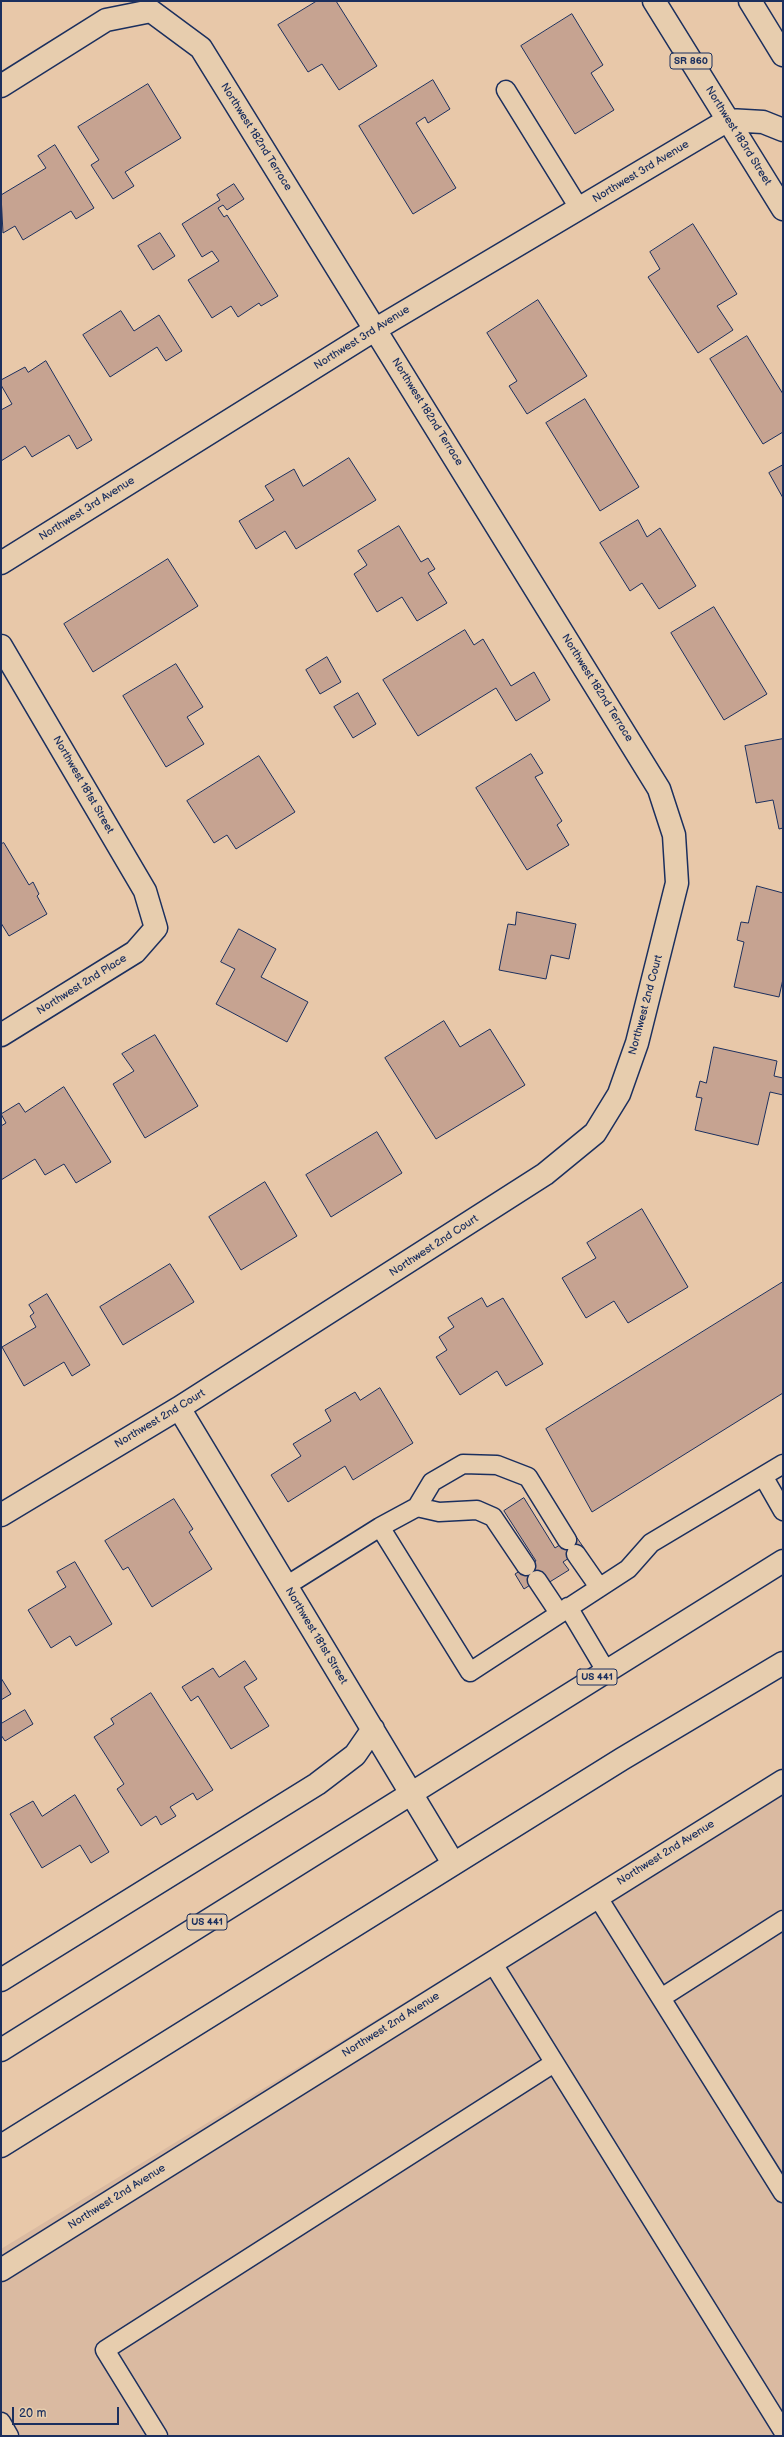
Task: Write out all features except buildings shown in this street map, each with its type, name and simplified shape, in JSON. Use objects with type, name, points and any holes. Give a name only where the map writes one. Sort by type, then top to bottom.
[{"type":"street","name":"Northwest 183rd Street","points":[[654,1],[783,209]]},
{"type":"street","points":[[750,1],[783,55]]},
{"type":"street","name":"Northwest 182nd Terrace","points":[[1,86],[106,20],[151,11],[201,48],[659,789],[674,835]]},
{"type":"street","points":[[728,120],[763,122],[783,130]]},
{"type":"street","name":"Northwest 3rd Avenue","points":[[1,563],[376,329],[728,120]]},
{"type":"street","name":"Northwest 181st Street","points":[[1,646],[145,891],[156,928]]},
{"type":"street","name":"Northwest 2nd Court","points":[[1,1515],[179,1408],[546,1174],[595,1133],[620,1094],[637,1043],[677,883],[674,835]]},
{"type":"street","name":"Northwest 2nd Place","points":[[1,1035],[135,952],[156,928]]},
{"type":"street","name":"Northwest 181st Street","points":[[179,1408],[453,1863]]},
{"type":"street","name":"US 441","points":[[1,2050],[783,1561]]},
{"type":"street","points":[[1,2146],[453,1863],[622,1759],[783,1663]]},
{"type":"street","points":[[1,1980],[317,1784],[355,1755],[373,1730]]},
{"type":"street","name":"Northwest 2nd Avenue","points":[[1,2270],[783,1781]]},
{"type":"lane","points":[[506,90],[579,208]]},
{"type":"lane","points":[[286,1586],[380,1527],[417,1507],[432,1482],[463,1464],[497,1465],[528,1477],[599,1587]]},
{"type":"lane","points":[[380,1527],[470,1672],[628,1569],[651,1543],[783,1464]]},
{"type":"lane","points":[[763,1476],[783,1511]]},
{"type":"lane","points":[[417,1507],[439,1512],[477,1510],[493,1517],[526,1566]]},
{"type":"lane","points":[[537,1580],[564,1610],[606,1671]]},
{"type":"lane","points":[[597,1896],[783,2193]]},
{"type":"lane","points":[[661,1998],[783,1920]]},
{"type":"lane","points":[[492,1962],[783,2431]]},
{"type":"lane","points":[[158,2436],[105,2350],[554,2063]]},
{"type":"lane","points":[[1,2422],[10,2436]]},
{"type":"shaded area","points":[[783,1771],[783,2436],[1,2436],[1,2249]]}]
